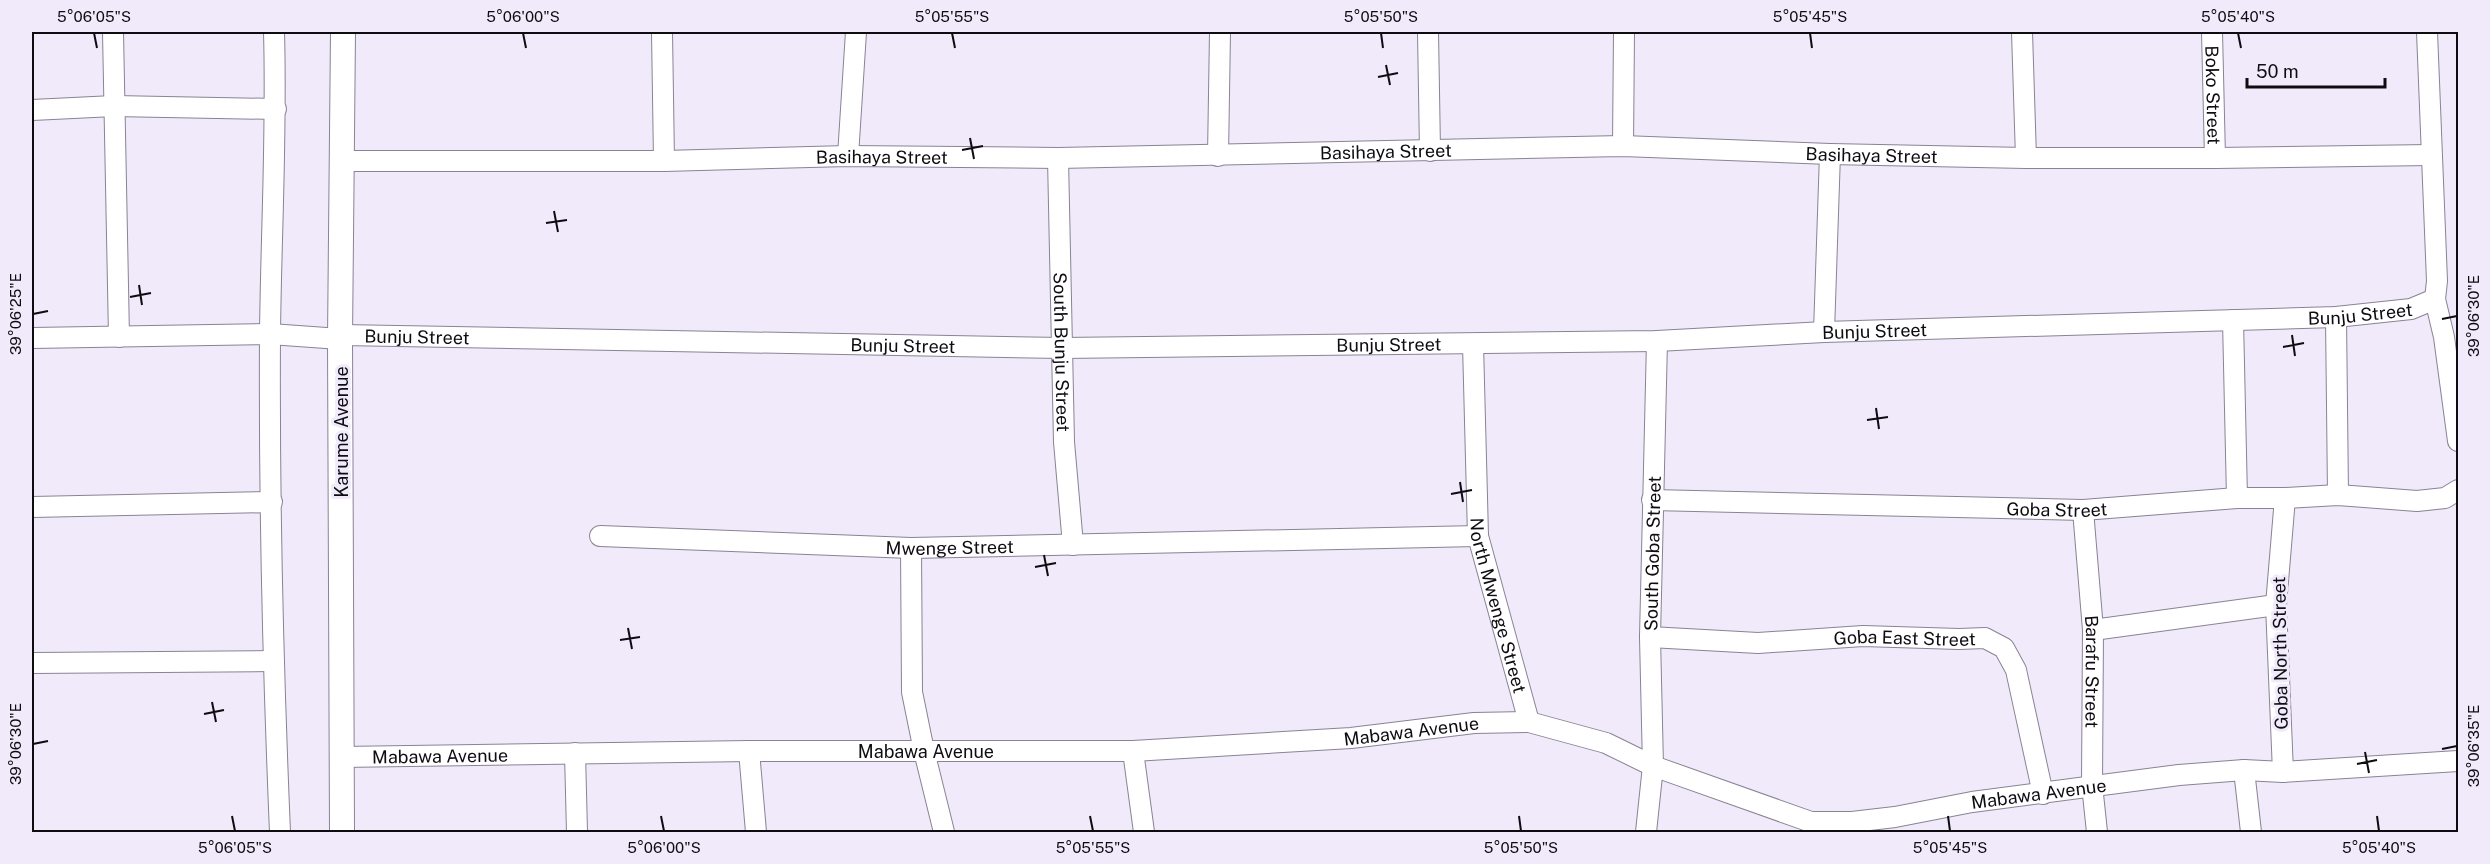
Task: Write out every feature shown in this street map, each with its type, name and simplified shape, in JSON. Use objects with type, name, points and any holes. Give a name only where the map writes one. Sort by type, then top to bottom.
[{"type":"main road","name":"Karume Avenue","points":[[342,832],[333,337],[343,32]]},
{"type":"street","points":[[113,32],[119,337]]},
{"type":"street","points":[[274,32],[279,335],[272,502],[273,661],[280,832]]},
{"type":"street","points":[[662,32],[664,161]]},
{"type":"street","points":[[848,156],[856,32]]},
{"type":"street","points":[[1218,156],[1220,32]]},
{"type":"street","points":[[1428,32],[1430,151]]},
{"type":"street","points":[[1623,146],[1624,32]]},
{"type":"street","points":[[2022,32],[2026,158]]},
{"type":"street","name":"Boko Street","points":[[2212,32],[2215,158]]},
{"type":"street","points":[[2427,32],[2437,281],[2435,299],[2444,337],[2458,441]]},
{"type":"street","points":[[32,110],[114,106],[276,109]]},
{"type":"street","name":"Basihaya Street","points":[[340,161],[664,161],[848,156],[1058,158],[1623,146],[1830,154],[2026,158],[2431,155]]},
{"type":"street","points":[[1824,332],[1830,154]]},
{"type":"street","name":"South Bunju Street","points":[[1058,158],[1064,442],[1073,545]]},
{"type":"street","name":"Bunju Street","points":[[32,338],[279,335],[1062,348],[1473,344],[1657,341],[1824,332],[2336,316],[2411,309],[2435,299]]},
{"type":"street","points":[[2336,316],[2338,495]]},
{"type":"street","points":[[2233,320],[2237,498]]},
{"type":"street","name":"South Goba Street","points":[[1646,832],[1653,766],[1650,637],[1657,341]]},
{"type":"street","name":"North Mwenge Street","points":[[1473,344],[1478,536],[1529,722]]},
{"type":"street","name":"Goba Street","points":[[1652,500],[2083,510],[2237,498],[2338,495],[2417,501],[2445,498],[2458,490]]},
{"type":"street","name":"Goba North Street","points":[[2283,772],[2276,606],[2285,498]]},
{"type":"street","points":[[32,507],[272,502]]},
{"type":"street","name":"Barafu Street","points":[[2083,510],[2093,630],[2092,785],[2097,832]]},
{"type":"street","name":"Mwenge Street","points":[[600,536],[911,548],[1478,536]]},
{"type":"street","points":[[911,548],[912,692],[944,832]]},
{"type":"street","points":[[2093,630],[2276,606]]},
{"type":"street","name":"Goba East Street","points":[[1650,637],[1758,643],[1863,636],[1985,638],[2004,648],[2016,670],[2043,794]]},
{"type":"street","points":[[32,663],[273,661]]},
{"type":"street","name":"Mabawa Avenue","points":[[341,758],[575,753],[1133,751],[1351,738],[1474,723],[1529,722],[1606,743],[1653,766],[1811,822],[1852,822],[1895,817],[1972,802],[2043,794],[2092,785],[2244,770],[2283,772],[2458,761]]},
{"type":"street","points":[[1133,751],[1144,832]]},
{"type":"street","points":[[749,752],[756,832]]},
{"type":"street","points":[[575,753],[577,832]]},
{"type":"street","points":[[2244,770],[2251,832]]}]
